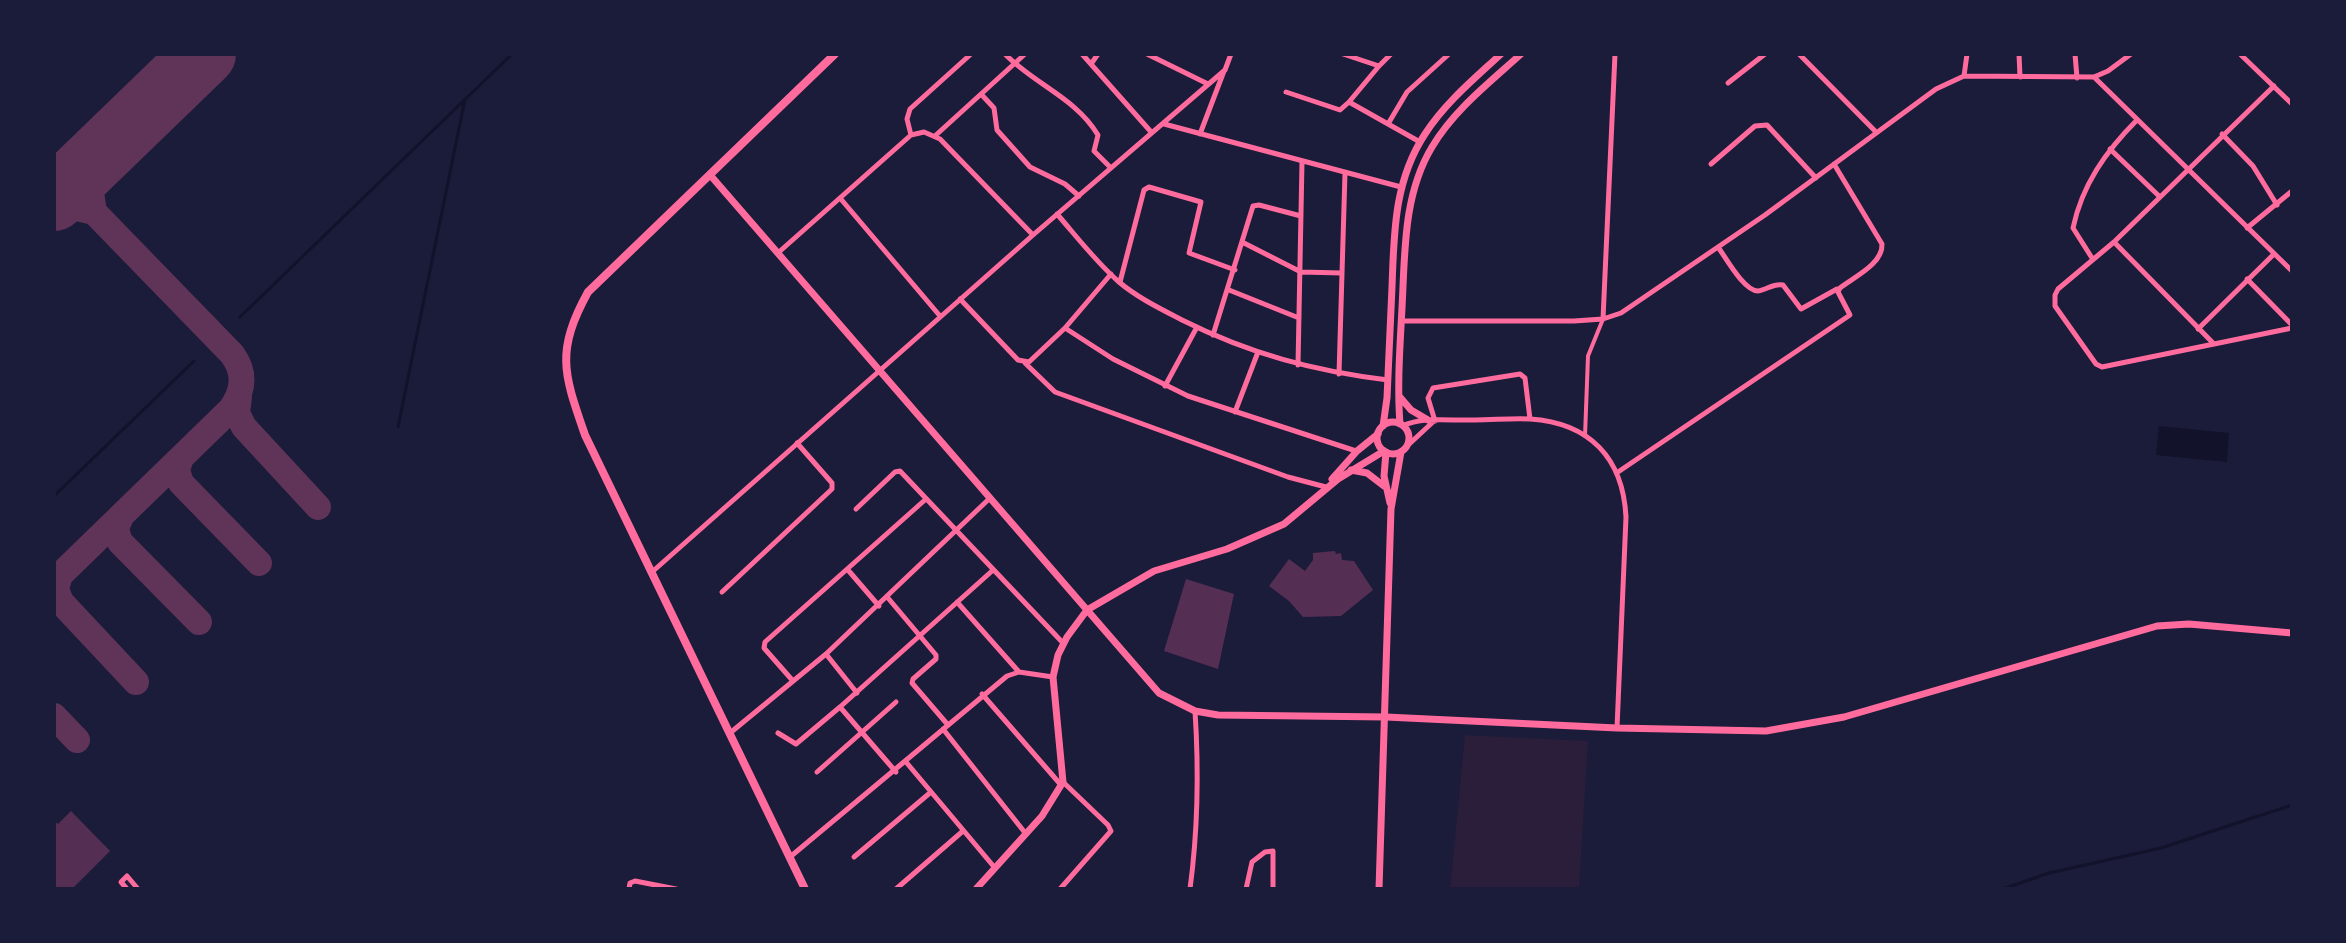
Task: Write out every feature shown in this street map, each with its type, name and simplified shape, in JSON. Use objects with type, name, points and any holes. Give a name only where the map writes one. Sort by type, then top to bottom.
[{"type":"main road","points":[[805,889],[585,435],[567,378],[565,352],[573,318],[588,292],[835,54]]},
{"type":"street","points":[[911,135],[907,119],[910,109],[971,54]]},
{"type":"street","points":[[1005,54],[1014,64],[1074,106],[1092,124],[1098,135],[1094,151],[1110,167]]},
{"type":"street","points":[[936,135],[1025,54]]},
{"type":"street","points":[[1082,54],[1152,133]]},
{"type":"street","points":[[1091,64],[1098,54]]},
{"type":"street","points":[[1147,54],[1208,84]]},
{"type":"street","points":[[1200,134],[1231,54]]},
{"type":"street","points":[[1343,54],[1379,66]]},
{"type":"street","points":[[1286,92],[1340,110],[1391,54]]},
{"type":"street","points":[[1388,124],[1407,92],[1449,54]]},
{"type":"street","points":[[1486,54],[1493,61]]},
{"type":"street","points":[[1391,509],[1385,488],[1385,452],[1378,444],[1388,380],[1393,240],[1401,187],[1420,142],[1450,102],[1501,54]]},
{"type":"street","points":[[1379,889],[1391,509],[1408,438],[1401,425],[1398,395],[1409,212],[1424,162],[1438,138],[1460,110],[1521,54]]},
{"type":"street","points":[[1585,436],[1588,356],[1603,319],[1615,54]]},
{"type":"street","points":[[1728,83],[1765,54]]},
{"type":"street","points":[[1799,54],[1876,132]]},
{"type":"street","points":[[1964,76],[1967,54]]},
{"type":"street","points":[[2019,54],[2020,77]]},
{"type":"street","points":[[2075,54],[2077,78]]},
{"type":"street","points":[[1402,321],[1603,319],[1632,306],[1718,247],[1936,89],[1964,76],[2094,77],[2131,54]]},
{"type":"street","points":[[2240,54],[2292,104]]},
{"type":"street","points":[[652,572],[1110,167],[1225,70]]},
{"type":"street","points":[[2094,77],[2292,271]]},
{"type":"street","points":[[2247,279],[2292,327],[2106,367],[2099,366],[2055,306],[2054,300],[2058,289],[2190,171],[2222,134],[2274,86]]},
{"type":"street","points":[[981,94],[994,108],[997,130],[1030,167],[1065,184],[1079,196]]},
{"type":"street","points":[[1349,102],[1420,142]]},
{"type":"street","points":[[2092,258],[2073,228],[2077,208],[2100,162],[2137,120]]},
{"type":"street","points":[[1163,124],[1401,187]]},
{"type":"street","points":[[1711,164],[1755,126],[1767,125],[1816,178]]},
{"type":"street","points":[[779,252],[911,135],[924,132],[936,135],[1033,235]]},
{"type":"street","points":[[2222,134],[2253,166],[2277,205]]},
{"type":"street","points":[[2110,149],[2160,197]]},
{"type":"street","points":[[1298,365],[1302,162]]},
{"type":"street","points":[[1718,247],[1747,287],[1759,291],[1776,284],[1783,285],[1801,309],[1840,288],[1878,260],[1882,244],[1834,164]]},
{"type":"street","points":[[1339,374],[1345,173]]},
{"type":"street","points":[[711,176],[1159,693],[1195,711],[1240,716],[1386,717],[1750,731],[1813,724],[2157,626],[2189,624],[2292,633]]},
{"type":"street","points":[[1120,282],[1144,190],[1149,187],[1201,202],[1189,253],[1235,270]]},
{"type":"street","points":[[2247,228],[2292,191]]},
{"type":"street","points":[[840,198],[940,316]]},
{"type":"street","points":[[1213,335],[1255,205],[1301,216]]},
{"type":"street","points":[[1057,214],[1111,274],[1153,305],[1213,335],[1298,365],[1388,380]]},
{"type":"street","points":[[1242,242],[1301,272],[1342,273]]},
{"type":"street","points":[[2114,242],[2215,345]]},
{"type":"street","points":[[2198,329],[2274,254]]},
{"type":"street","points":[[1025,363],[1065,328],[1111,274]]},
{"type":"street","points":[[1618,472],[1847,318],[1850,311],[1838,296],[1840,288]]},
{"type":"street","points":[[1229,290],[1299,318]]},
{"type":"street","points":[[960,299],[1018,360],[1055,392],[1288,477],[1326,487]]},
{"type":"street","points":[[1165,386],[1197,327]]},
{"type":"street","points":[[1065,328],[1113,359],[1165,386],[1357,451]]},
{"type":"street","points":[[1235,412],[1258,352]]},
{"type":"street","points":[[1431,420],[1428,398],[1433,388],[1520,374],[1525,378],[1530,419]]},
{"type":"street","points":[[1398,395],[1411,410],[1431,420]]},
{"type":"street","points":[[1326,487],[1357,451],[1391,423],[1530,419],[1564,426],[1585,436],[1603,450],[1618,472],[1626,517],[1617,728]]},
{"type":"street","points":[[980,888],[1042,816],[1062,784],[1053,677],[1064,644],[1087,610],[1154,571],[1227,549],[1284,524],[1326,487],[1351,470],[1385,452],[1403,450],[1431,420]]},
{"type":"street","points":[[722,592],[832,489],[832,483],[797,443]]},
{"type":"street","points":[[1351,470],[1374,477],[1385,488]]},
{"type":"street","points":[[856,509],[897,472],[903,474],[1064,644]]},
{"type":"street","points":[[730,733],[888,598],[990,498]]},
{"type":"street","points":[[793,681],[764,648],[764,644],[926,499]]},
{"type":"street","points":[[848,570],[879,606]]},
{"type":"street","points":[[778,733],[796,744],[992,571]]},
{"type":"street","points":[[888,598],[936,656],[912,683],[1026,834]]},
{"type":"street","points":[[957,602],[1019,672]]},
{"type":"street","points":[[826,654],[857,693]]},
{"type":"street","points":[[789,858],[896,772],[982,694],[1007,676],[1019,672],[1053,677]]},
{"type":"street","points":[[982,694],[1062,784],[1111,831],[1060,889]]},
{"type":"street","points":[[817,772],[896,702]]},
{"type":"street","points":[[840,707],[896,772]]},
{"type":"street","points":[[1190,889],[1198,814],[1195,711]]},
{"type":"street","points":[[906,762],[995,868]]},
{"type":"street","points":[[854,857],[931,792]]},
{"type":"street","points":[[896,889],[963,831]]},
{"type":"street","points":[[1246,889],[1252,862],[1265,852],[1273,851],[1273,889]]},
{"type":"street","points":[[127,889],[121,882],[127,876],[138,889]]},
{"type":"street","points":[[629,889],[630,883],[635,881],[676,889]]},
{"type":"shaded area","points":[[2159,426],[2229,433],[2227,462],[2156,455]]},
{"type":"shaded area","points":[[1465,735],[1588,741],[1579,889],[1450,889]]},
{"type":"building","points":[[1335,551],[1336,554],[1341,553],[1342,560],[1354,561],[1373,590],[1341,616],[1303,617],[1269,586],[1289,559],[1305,571],[1313,560],[1313,553]]},
{"type":"building","points":[[1186,579],[1234,594],[1218,669],[1164,651]]},
{"type":"building","points":[[71,811],[110,851],[72,889],[54,889],[54,821],[58,824]]},
{"type":"waterway","points":[[240,317],[512,54]]},
{"type":"waterway","points":[[398,427],[465,99]]},
{"type":"waterway","points":[[54,496],[194,361]]},
{"type":"waterway","points":[[2003,889],[2049,873],[2161,848],[2292,805]]},
{"type":"taxiway","points":[[94,212],[90,186],[98,157]]},
{"type":"taxiway","points":[[54,210],[73,207],[94,212],[232,354],[240,368],[242,382],[231,409],[54,581]]},
{"type":"taxiway","points":[[239,397],[237,413],[244,427],[318,507]]},
{"type":"taxiway","points":[[181,458],[177,470],[181,483],[259,563]]},
{"type":"taxiway","points":[[121,516],[116,529],[120,542],[199,622]]},
{"type":"taxiway","points":[[60,575],[56,589],[61,602],[136,682]]},
{"type":"taxiway","points":[[54,716],[77,740]]},
{"type":"runway","points":[[54,199],[204,54]]}]
